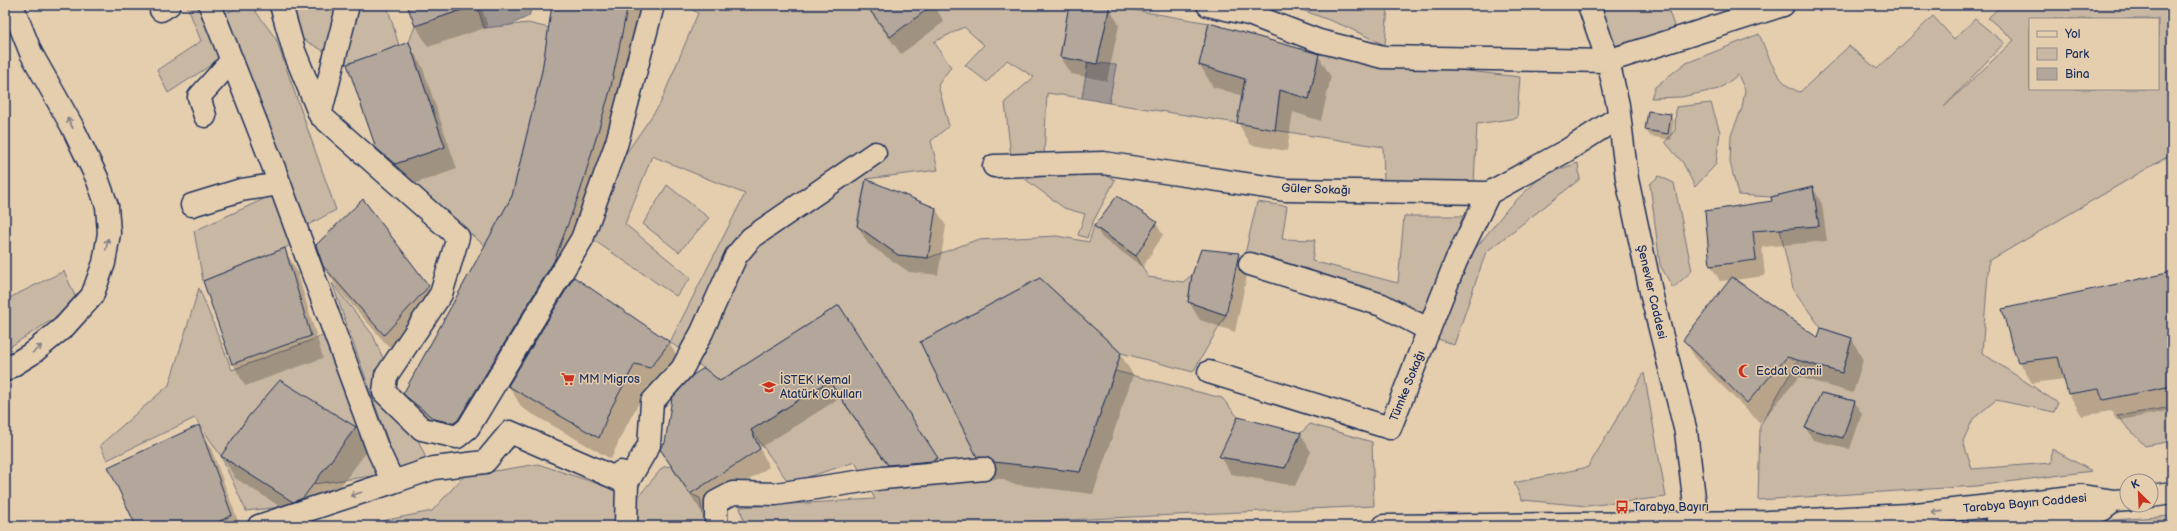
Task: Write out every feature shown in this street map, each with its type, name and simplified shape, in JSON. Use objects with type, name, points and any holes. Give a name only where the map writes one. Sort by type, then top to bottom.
[{"type":"street","points":[[5,370],[31,354],[64,327],[92,296],[104,263],[109,233],[108,206],[97,178],[72,126],[31,53],[12,5]]},
{"type":"street","points":[[210,5],[280,184],[378,450],[393,482]]},
{"type":"street","points":[[281,5],[294,51],[320,115],[458,236],[441,294],[386,376],[384,392],[422,429],[448,466]]},
{"type":"street","points":[[320,115],[348,5]]},
{"type":"street","points":[[422,429],[456,437],[468,428],[582,239],[617,142],[653,5]]},
{"type":"street","points":[[1208,5],[1249,14],[1319,40],[1383,56],[1608,61],[1753,9],[1783,5]]},
{"type":"street","name":"Şenevler Caddesi","points":[[1589,5],[1608,61],[1619,117],[1627,179],[1652,301],[1686,432],[1697,524]]},
{"type":"street","points":[[205,116],[198,97],[232,60]]},
{"type":"street","points":[[1489,193],[1566,150],[1619,117]]},
{"type":"street","points":[[626,526],[624,477],[649,445],[652,402],[682,370],[702,332],[736,256],[751,238],[875,153]]},
{"type":"street","name":"Güler Sokağı","points":[[994,166],[1103,163],[1286,190],[1489,193]]},
{"type":"street","points":[[192,205],[241,190],[280,184]]},
{"type":"street","name":"Tümke Sokağı","points":[[1209,372],[1390,428],[1456,261],[1489,193]]},
{"type":"street","points":[[1250,264],[1382,305],[1429,330]]},
{"type":"street","points":[[259,526],[434,468],[485,462],[510,432],[624,477]]},
{"type":"street","points":[[716,526],[716,502],[733,493],[776,494],[883,478],[984,469]]},
{"type":"street","points":[[2159,495],[2172,494]]},
{"type":"street","name":"Tarabya Bayırı Caddesi","points":[[1384,526],[1697,524],[1768,522],[1907,515],[2082,496],[2119,501]]},
{"type":"street","name":"Tarabya Bayırı Caddesi","points":[[1995,526],[2089,514],[2119,502]]},
{"type":"green space","points":[[187,5],[204,5],[225,56],[168,93],[157,70],[201,41]]},
{"type":"green space","points":[[244,5],[251,5],[276,39],[336,210],[304,227],[246,75],[226,13]]},
{"type":"green space","points":[[290,5],[387,5],[399,46],[347,64],[297,36]]},
{"type":"green space","points":[[477,5],[484,28],[528,23],[549,28],[542,71],[512,196],[485,246],[389,166],[445,147],[409,42],[415,26]]},
{"type":"green space","points":[[684,5],[1069,5],[1060,57],[1088,62],[1082,98],[1047,93],[1044,157],[1011,157],[1005,102],[1034,77],[1007,60],[987,82],[965,65],[984,45],[964,27],[934,42],[951,67],[938,85],[949,126],[931,141],[938,170],[866,179],[857,226],[898,255],[928,258],[976,240],[1057,236],[1089,242],[1094,226],[1137,257],[1148,277],[1183,282],[1192,275],[1188,302],[1226,315],[1193,372],[1121,353],[1040,278],[920,342],[979,460],[941,463],[839,305],[720,381],[670,342],[745,194],[652,156],[625,224],[691,278],[676,296],[592,239],[609,178],[660,104],[698,13]]},
{"type":"green space","points":[[1289,5],[1388,5],[1385,45],[1342,25]]},
{"type":"green space","points":[[1600,5],[1667,5],[1675,29],[1610,47]]},
{"type":"green space","points":[[2002,5],[2172,5],[2172,154],[1989,261],[1982,353],[2058,403],[2054,412],[1996,400],[1973,419],[1963,441],[1972,469],[2051,463],[2052,449],[2092,471],[1976,486],[1758,500],[1760,426],[1799,358],[1810,364],[1842,373],[1852,338],[1821,328],[1793,289],[1780,229],[1818,225],[1813,187],[1771,197],[1738,195],[1730,162],[1731,135],[1742,108],[1745,90],[1738,75],[1719,89],[1681,97],[1651,98],[1655,87],[1684,64],[1759,34],[1779,76],[1785,83],[1800,92],[1849,46],[1877,69],[1933,16],[1954,39],[1975,19],[2004,43],[1944,107],[2014,40],[1988,18]],"holes":[[[1821,393],[1855,401],[1843,438],[1805,428]]]},
{"type":"green space","points":[[1110,6],[1209,23],[1199,65],[1245,79],[1237,123],[1109,103],[1116,65],[1097,64]]},
{"type":"green space","points":[[1319,54],[1520,77],[1517,118],[1477,124],[1474,183],[1384,184],[1383,147],[1275,130],[1280,90],[1309,99]]},
{"type":"green space","points":[[1711,103],[1720,132],[1716,164],[1695,187],[1683,163],[1665,142],[1675,130],[1676,107]]},
{"type":"green space","points":[[1578,163],[1580,179],[1486,252],[1454,345],[1438,339],[1453,295],[1471,254],[1509,207],[1543,175]]},
{"type":"green space","points":[[1094,169],[1115,180],[1092,224],[1087,238],[1078,235],[1085,214],[1064,208],[1025,179]]},
{"type":"green space","points":[[1659,176],[1674,183],[1692,271],[1673,288],[1660,265],[1650,184]]},
{"type":"green space","points":[[667,185],[709,218],[679,252],[643,224]]},
{"type":"green space","points":[[277,193],[295,242],[285,248],[203,281],[194,231]]},
{"type":"green space","points":[[1257,202],[1287,206],[1282,239],[1315,240],[1312,261],[1398,283],[1404,216],[1463,216],[1425,321],[1244,258]]},
{"type":"green space","points":[[64,271],[78,303],[5,350],[5,300]]},
{"type":"green space","points":[[332,283],[373,335],[428,463],[400,475]]},
{"type":"green space","points":[[199,288],[232,370],[328,334],[380,475],[313,484],[356,427],[280,381],[248,417],[221,456],[195,418],[107,460],[100,445],[169,385]]},
{"type":"green space","points":[[1115,371],[1222,398],[1238,417],[1220,457],[1285,468],[1301,433],[1310,424],[1372,442],[1374,506],[934,526],[745,526],[740,507],[875,499],[855,462],[789,483],[751,430],[829,381],[899,481],[990,461],[1080,472]]},
{"type":"green space","points":[[1644,373],[1666,497],[1587,506],[1522,500],[1514,483],[1588,467]]},
{"type":"green space","points":[[2172,407],[2172,441],[2145,446],[2117,416]]},
{"type":"green space","points":[[221,456],[298,505],[246,511]]},
{"type":"green space","points":[[538,464],[638,497],[663,467],[671,466],[690,494],[700,498],[705,526],[357,526],[432,511],[464,476]]},
{"type":"green space","points":[[2172,516],[2172,526],[2118,526],[2113,520]]},
{"type":"shaded area","points":[[477,5],[533,5],[529,16],[510,25],[484,28]]},
{"type":"shaded area","points":[[1088,62],[1116,65],[1109,103],[1082,98]]},
{"type":"building","points":[[407,5],[467,5],[467,8],[415,26]]},
{"type":"building","points":[[552,5],[628,5],[610,91],[580,192],[554,261],[458,420],[454,423],[434,419],[403,394],[512,196],[542,71]]},
{"type":"building","points":[[866,5],[933,5],[890,37]]},
{"type":"building","points":[[1069,5],[1110,5],[1097,64],[1060,57]]},
{"type":"building","points":[[1209,23],[1319,54],[1309,99],[1280,90],[1275,130],[1237,123],[1245,79],[1199,65]]},
{"type":"building","points":[[409,42],[445,147],[395,164],[376,148],[347,64]]},
{"type":"building","points":[[1648,111],[1671,114],[1668,134],[1645,130]]},
{"type":"building","points":[[866,179],[936,208],[928,258],[898,255],[857,226]]},
{"type":"building","points":[[1813,187],[1819,226],[1753,231],[1756,260],[1710,266],[1705,211],[1772,201],[1771,197]]},
{"type":"building","points":[[1117,196],[1157,222],[1136,256],[1094,226]]},
{"type":"building","points":[[363,199],[429,286],[384,335],[323,266],[316,245]]},
{"type":"building","points":[[285,248],[311,336],[232,364],[203,281]]},
{"type":"building","points":[[1201,249],[1239,253],[1226,315],[1188,302],[1192,275]]},
{"type":"building","points":[[2172,272],[2172,386],[2103,400],[2099,389],[2068,394],[2058,357],[2018,362],[2002,309]]},
{"type":"building","points":[[574,277],[670,342],[650,368],[635,364],[609,412],[599,438],[508,386]]},
{"type":"building","name":"Ecdat Camii","points":[[1732,277],[1818,338],[1821,328],[1852,338],[1842,373],[1787,357],[1747,403],[1683,340]]},
{"type":"building","points":[[1040,278],[1121,353],[1080,472],[994,462],[989,458],[977,457],[920,342]]},
{"type":"building","points":[[839,305],[938,458],[932,461],[888,465],[829,381],[751,430],[760,449],[690,494],[660,449],[665,443],[672,398],[693,375],[704,368],[720,381]]},
{"type":"building","points":[[280,380],[356,427],[303,498],[293,502],[221,456],[248,417]]},
{"type":"building","points":[[1821,393],[1855,401],[1843,438],[1805,428]]},
{"type":"building","points":[[1238,417],[1301,433],[1285,468],[1219,457]]},
{"type":"building","points":[[199,425],[232,515],[210,526],[136,526],[108,467]]},
{"type":"place","name":"Ecdat Camii","points":[[1745,371]]},
{"type":"place","name":"MM Migros","points":[[568,379]]},
{"type":"place","name":"İSTEK Kemal Atatürk Okulları","points":[[769,387]]},
{"type":"place","name":"Tarabya Bayırı","points":[[1622,507]]}]
